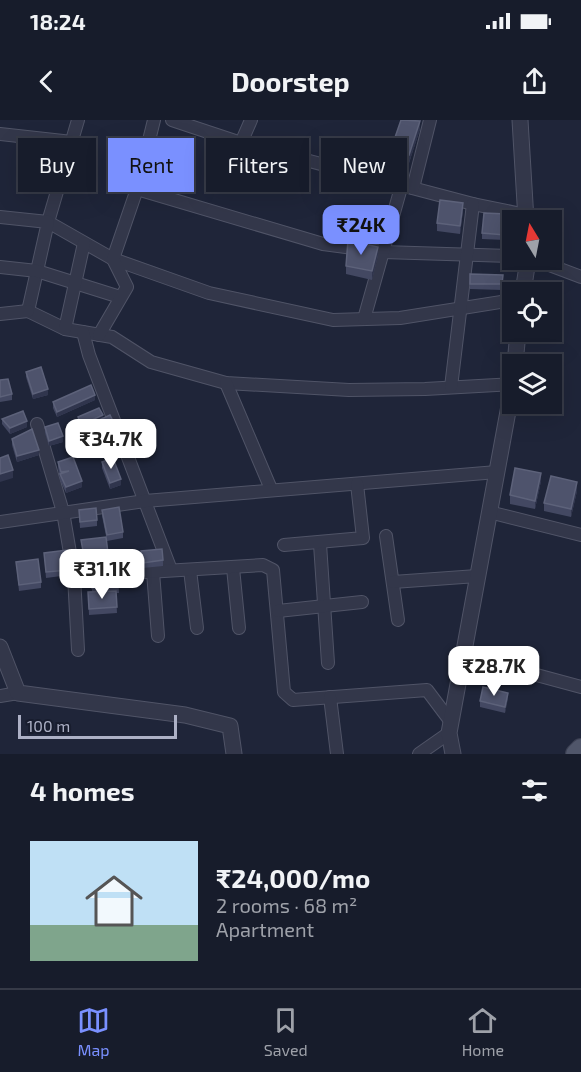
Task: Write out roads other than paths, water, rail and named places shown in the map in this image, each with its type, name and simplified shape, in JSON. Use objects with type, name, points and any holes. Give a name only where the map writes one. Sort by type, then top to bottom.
[{"type":"main road","points":[[576,754],[581,749]]},
{"type":"street","points":[[73,138],[78,120]]},
{"type":"street","points":[[150,138],[154,120]]},
{"type":"street","points":[[172,120],[226,138]]},
{"type":"street","points":[[243,138],[250,120]]},
{"type":"street","points":[[430,120],[407,186],[502,212]]},
{"type":"street","points":[[519,120],[525,210]]},
{"type":"street","points":[[0,134],[36,138]]},
{"type":"street","points":[[28,311],[57,192]]},
{"type":"street","points":[[99,335],[127,287],[113,259],[136,192]]},
{"type":"street","points":[[147,192],[306,240],[383,252],[502,256]]},
{"type":"street","points":[[364,319],[383,252],[405,192]]},
{"type":"street","points":[[451,387],[472,204]]},
{"type":"street","points":[[0,217],[48,222],[113,259],[220,295],[333,320],[459,310],[502,302]]},
{"type":"street","points":[[65,329],[84,243]]},
{"type":"street","points":[[0,267],[37,271],[120,297]]},
{"type":"street","points":[[562,270],[581,277]]},
{"type":"street","points":[[0,314],[28,311],[65,329],[112,337],[151,362],[226,383],[349,390],[502,385]]},
{"type":"street","points":[[83,332],[89,355],[171,570]]},
{"type":"street","points":[[226,383],[271,489]]},
{"type":"street","points":[[453,754],[450,728],[508,414]]},
{"type":"street","points":[[37,424],[63,512],[74,576],[78,650]]},
{"type":"street","points":[[0,522],[145,501],[497,472]]},
{"type":"street","points":[[284,545],[320,544],[363,538],[357,484]]},
{"type":"street","points":[[489,512],[581,535]]},
{"type":"street","points":[[386,536],[398,620]]},
{"type":"street","points":[[320,544],[328,663]]},
{"type":"street","points":[[114,574],[263,565],[273,570],[284,692],[293,700],[427,690],[450,728]]},
{"type":"street","points":[[233,568],[239,628]]},
{"type":"street","points":[[190,570],[197,628]]},
{"type":"street","points":[[153,572],[158,636]]},
{"type":"street","points":[[393,582],[477,576]]},
{"type":"street","points":[[278,611],[362,602]]},
{"type":"street","points":[[0,647],[18,693]]},
{"type":"street","points":[[462,655],[581,687]]},
{"type":"street","points":[[0,696],[18,693],[185,715],[231,726],[234,754]]},
{"type":"street","points":[[330,698],[337,754]]},
{"type":"street","points":[[419,754],[450,728]]}]
